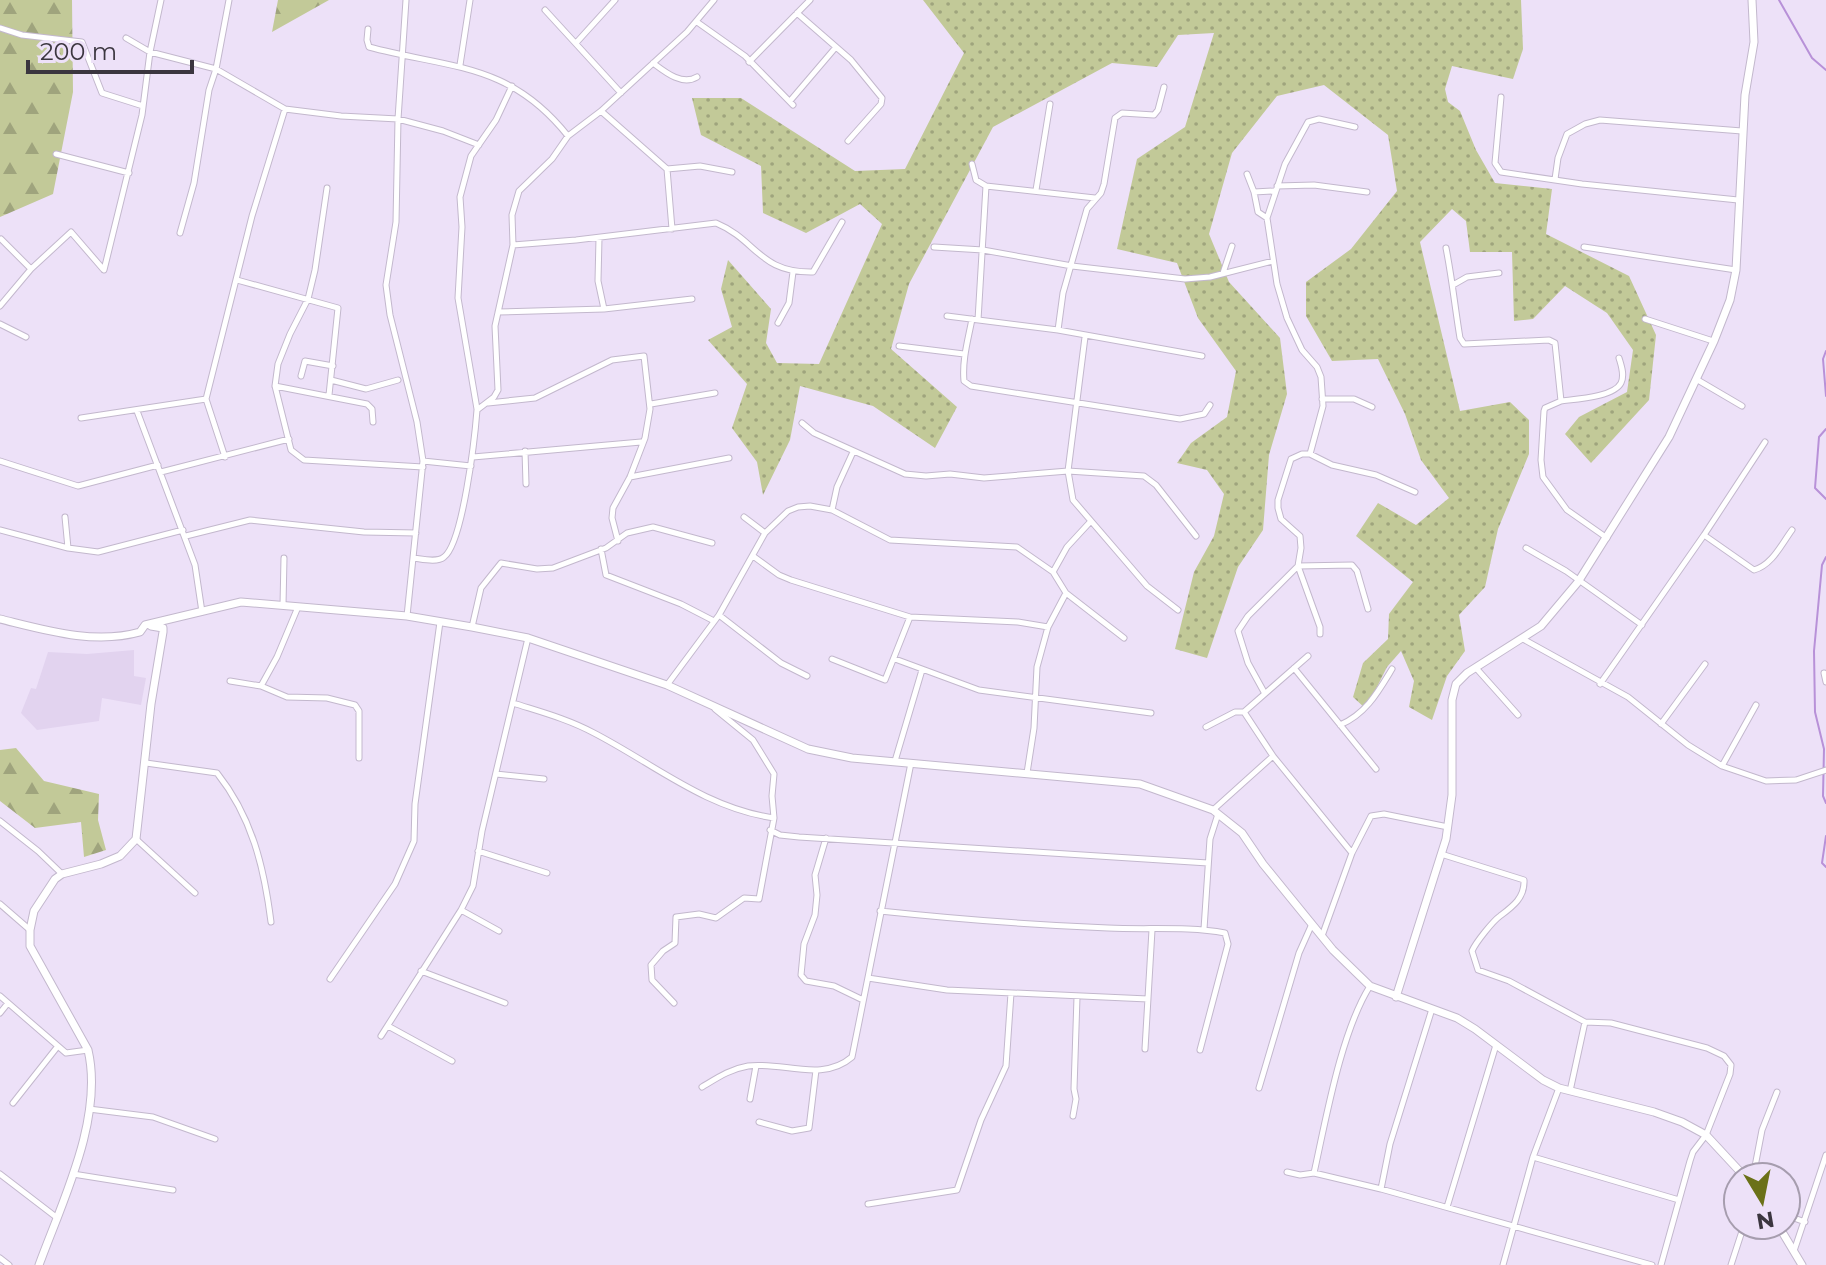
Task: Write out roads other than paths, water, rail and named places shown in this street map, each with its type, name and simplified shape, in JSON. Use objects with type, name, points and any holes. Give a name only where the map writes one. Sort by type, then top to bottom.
[{"type":"street","points":[[0,306],[31,269],[71,232],[104,270],[129,173],[161,0]]},
{"type":"street","points":[[180,233],[194,183],[209,90],[229,0]]},
{"type":"street","points":[[406,0],[398,119],[396,222],[386,285],[390,315],[417,422],[423,464],[407,616]]},
{"type":"street","points":[[460,65],[470,0]]},
{"type":"street","points":[[576,43],[615,0]]},
{"type":"street","points":[[477,410],[498,390],[495,348],[498,312],[513,245],[512,215],[519,191],[552,159],[568,136],[621,93],[697,22],[714,0]]},
{"type":"street","points":[[749,62],[810,0]]},
{"type":"street","points":[[1396,997],[1448,827],[1452,795],[1452,693],[1461,678],[1523,639],[1550,616],[1578,582],[1669,437],[1730,300],[1736,270],[1745,95],[1754,42],[1752,0]]},
{"type":"street","points":[[545,10],[621,93]]},
{"type":"street","points":[[797,13],[851,60],[882,101],[848,141]]},
{"type":"street","points":[[697,22],[745,56],[791,103],[836,47]]},
{"type":"street","points":[[0,28],[22,35],[82,42],[102,93],[143,106]]},
{"type":"street","points":[[368,29],[369,47],[404,57],[460,65],[512,86],[543,106],[568,136]]},
{"type":"street","points":[[126,38],[150,52],[216,69],[285,109],[398,119],[479,145]]},
{"type":"street","points":[[653,63],[686,81],[697,77]]},
{"type":"street","points":[[413,558],[438,560],[446,556],[454,544],[473,457],[477,410],[458,290],[462,251],[460,197],[467,166],[512,86]]},
{"type":"street","points":[[1058,330],[1063,293],[1087,209],[1104,184],[1116,115],[1154,115],[1164,87]]},
{"type":"street","points":[[1501,97],[1497,170],[1738,200]]},
{"type":"street","points":[[1036,190],[1050,104]]},
{"type":"street","points":[[225,457],[206,399],[256,203],[285,109]]},
{"type":"street","points":[[601,111],[667,169],[672,229]]},
{"type":"street","points":[[1310,454],[1322,413],[1319,371],[1302,350],[1287,318],[1273,261],[1267,218],[1270,196],[1312,119],[1355,127]]},
{"type":"street","points":[[1555,179],[1558,158],[1567,134],[1593,121],[1742,131]]},
{"type":"street","points":[[56,154],[129,173]]},
{"type":"street","points":[[972,164],[976,180],[986,186],[1096,198]]},
{"type":"street","points":[[667,169],[700,166],[732,172]]},
{"type":"street","points":[[1247,174],[1258,212],[1267,218]]},
{"type":"street","points":[[1276,188],[1314,185],[1367,192]]},
{"type":"street","points":[[986,186],[983,250],[975,319],[964,354],[964,381],[971,386],[1180,419],[1204,414],[1210,405]]},
{"type":"street","points":[[327,188],[308,299],[278,364],[275,386],[291,450],[304,460],[471,466]]},
{"type":"street","points":[[1254,192],[1270,196]]},
{"type":"street","points":[[513,245],[716,223],[773,265],[793,272],[816,271],[842,222]]},
{"type":"street","points":[[599,238],[598,281],[604,309]]},
{"type":"street","points":[[1,239],[31,269]]},
{"type":"street","points":[[1222,274],[1232,246]]},
{"type":"street","points":[[934,247],[983,250],[1072,266],[1185,279],[1222,274],[1273,261]]},
{"type":"street","points":[[1584,247],[1736,270]]},
{"type":"street","points":[[1446,248],[1460,338],[1464,344],[1549,340],[1555,343],[1561,401]]},
{"type":"street","points":[[778,323],[789,303],[793,272]]},
{"type":"street","points":[[1452,286],[1462,279],[1499,273]]},
{"type":"street","points":[[1452,276],[1462,279]]},
{"type":"street","points":[[237,280],[335,305],[339,310],[329,395]]},
{"type":"street","points":[[498,312],[604,309],[692,299]]},
{"type":"street","points":[[947,316],[1058,330],[1202,356]]},
{"type":"street","points":[[1645,319],[1714,341]]},
{"type":"street","points":[[0,324],[26,337]]},
{"type":"street","points":[[1085,337],[1068,471],[1073,500],[1147,586],[1178,610]]},
{"type":"street","points":[[899,346],[964,354]]},
{"type":"street","points":[[487,403],[535,398],[612,360],[644,356],[651,404],[645,438],[630,477],[613,508],[612,518],[618,541]]},
{"type":"street","points":[[1607,538],[1567,510],[1542,475],[1544,411],[1561,401],[1597,396],[1616,389],[1622,382],[1623,374],[1619,358]]},
{"type":"street","points":[[301,376],[305,361],[333,366]]},
{"type":"street","points":[[1696,379],[1742,406]]},
{"type":"street","points":[[331,380],[366,389],[398,380]]},
{"type":"street","points":[[275,386],[371,406],[373,422]]},
{"type":"street","points":[[651,404],[715,393]]},
{"type":"street","points":[[81,418],[206,399]]},
{"type":"street","points":[[1322,399],[1354,399],[1372,407]]},
{"type":"street","points":[[137,411],[185,533],[195,565],[203,613]]},
{"type":"street","points":[[802,423],[807,429],[853,452],[905,474],[984,478],[1068,471],[1149,478],[1196,536]]},
{"type":"street","points":[[0,461],[78,486],[225,457],[289,439]]},
{"type":"street","points":[[473,457],[641,442]]},
{"type":"street","points":[[1600,684],[1765,442]]},
{"type":"street","points":[[525,451],[526,484]]},
{"type":"street","points":[[832,510],[837,487],[853,452]]},
{"type":"street","points":[[1320,634],[1298,566],[1301,540],[1281,519],[1278,500],[1291,459],[1310,454],[1332,465],[1376,475],[1415,492]]},
{"type":"street","points":[[630,477],[729,458]]},
{"type":"street","points":[[667,685],[719,615],[765,533],[781,517],[798,507],[832,510],[890,540],[1017,547],[1053,572],[1066,593],[1124,638]]},
{"type":"street","points":[[65,517],[68,548]]},
{"type":"street","points":[[744,517],[765,533]]},
{"type":"street","points":[[0,530],[68,548],[98,552],[250,520],[364,532],[416,533]]},
{"type":"street","points":[[1053,572],[1067,547],[1091,521]]},
{"type":"street","points":[[472,627],[481,588],[501,563],[546,569],[601,549],[627,533],[653,527],[712,543]]},
{"type":"street","points":[[1704,535],[1754,570],[1764,567],[1792,530]]},
{"type":"street","points":[[1526,548],[1566,571],[1642,625]]},
{"type":"street","points":[[601,549],[606,575],[681,604],[714,621]]},
{"type":"street","points":[[753,556],[791,580],[910,617],[1018,622],[1048,627]]},
{"type":"street","points":[[283,605],[284,558]]},
{"type":"street","points":[[1264,692],[1248,663],[1238,631],[1248,616],[1298,566],[1352,565],[1357,571],[1368,609]]},
{"type":"street","points":[[1027,774],[1037,667],[1048,627],[1066,593]]},
{"type":"street","points":[[0,619],[52,632],[93,636],[129,635],[140,632],[145,625],[241,602],[407,616],[528,638],[701,698],[808,749],[852,758],[1140,784],[1215,811],[1242,833],[1347,966],[1370,986],[1433,1008],[1475,1029],[1543,1080],[1559,1088],[1654,1112],[1706,1135],[1730,1161]]},
{"type":"street","points":[[261,686],[299,606]]},
{"type":"street","points":[[719,615],[781,663],[807,676]]},
{"type":"street","points":[[832,659],[883,681],[887,678],[910,617]]},
{"type":"street","points":[[330,979],[395,884],[414,841],[415,804],[440,622]]},
{"type":"street","points":[[39,1265],[73,1174],[89,1109],[88,1050],[36,959],[30,946],[30,930],[42,895],[62,874],[120,856],[136,839],[163,628],[145,625]]},
{"type":"street","points":[[381,1036],[473,886],[478,851],[528,638]]},
{"type":"street","points":[[1523,639],[1628,697],[1688,745],[1722,766],[1766,781],[1796,780],[1824,771]]},
{"type":"street","points":[[1206,727],[1235,712],[1244,712],[1308,656]]},
{"type":"street","points":[[895,659],[969,687],[1036,699],[1151,713]]},
{"type":"street","points":[[1661,724],[1705,664]]},
{"type":"street","points":[[1294,668],[1376,769]]},
{"type":"street","points":[[1476,668],[1518,715]]},
{"type":"street","points":[[895,761],[922,669]]},
{"type":"street","points":[[1340,725],[1372,701],[1392,669]]},
{"type":"street","points":[[1824,673],[1826,682]]},
{"type":"street","points":[[230,681],[261,686],[287,697],[327,698],[355,705],[359,711],[359,758]]},
{"type":"street","points":[[674,1003],[652,980],[651,965],[675,943],[676,917],[699,914],[716,918],[744,898],[759,899],[774,818],[774,774],[753,740],[701,698]]},
{"type":"street","points":[[513,703],[564,718],[631,753],[659,773],[712,799],[740,811],[774,818]]},
{"type":"street","points":[[1722,766],[1756,705]]},
{"type":"street","points":[[1244,712],[1273,756],[1352,853]]},
{"type":"street","points":[[1204,929],[1215,811],[1273,756]]},
{"type":"street","points":[[702,1087],[730,1071],[756,1066],[816,1070],[841,1065],[852,1057],[912,762]]},
{"type":"street","points":[[146,763],[214,771],[234,794],[253,836],[266,885],[271,922]]},
{"type":"street","points":[[496,774],[544,779]]},
{"type":"street","points":[[1322,936],[1352,853],[1370,817],[1375,814],[1448,827]]},
{"type":"street","points":[[0,821],[62,874]]},
{"type":"street","points":[[770,830],[780,835],[1208,863]]},
{"type":"street","points":[[826,838],[815,875],[815,915],[804,944],[801,975],[802,979],[834,986],[863,1000]]},
{"type":"street","points":[[136,839],[195,893]]},
{"type":"street","points":[[478,851],[547,873]]},
{"type":"street","points":[[1441,854],[1524,880],[1520,899],[1477,940],[1472,951],[1478,970],[1509,981],[1585,1022],[1611,1023],[1707,1048],[1724,1056],[1731,1065],[1706,1135],[1693,1152],[1661,1265]]},
{"type":"street","points":[[0,904],[30,930]]},
{"type":"street","points":[[461,910],[499,931]]},
{"type":"street","points":[[880,911],[955,919],[1152,930],[1204,929],[1225,933],[1228,939],[1200,1050]]},
{"type":"street","points":[[1259,1088],[1299,953],[1312,924]]},
{"type":"street","points":[[1145,1049],[1152,930]]},
{"type":"street","points":[[421,971],[505,1003]]},
{"type":"street","points":[[868,978],[947,990],[1148,999]]},
{"type":"street","points":[[1314,1173],[1334,1086],[1359,1003],[1370,986]]},
{"type":"street","points":[[868,1204],[957,1190],[981,1120],[1006,1066],[1011,993]]},
{"type":"street","points":[[0,996],[69,1053],[88,1050]]},
{"type":"street","points":[[1073,1116],[1076,1099],[1077,997]]},
{"type":"street","points":[[0,1013],[8,1003]]},
{"type":"street","points":[[1381,1189],[1390,1144],[1433,1008]]},
{"type":"street","points":[[1570,1091],[1585,1022]]},
{"type":"street","points":[[388,1026],[452,1061]]},
{"type":"street","points":[[1447,1207],[1496,1045]]},
{"type":"street","points":[[13,1103],[58,1046]]},
{"type":"street","points":[[750,1099],[756,1066]]},
{"type":"street","points":[[759,1122],[792,1131],[809,1128],[816,1070]]},
{"type":"street","points":[[1503,1265],[1533,1157],[1559,1088]]},
{"type":"street","points":[[1756,1161],[1762,1130],[1777,1092]]},
{"type":"street","points":[[89,1109],[153,1117],[215,1139]]},
{"type":"street","points":[[1794,1252],[1826,1155]]},
{"type":"street","points":[[1533,1157],[1679,1200]]},
{"type":"street","points":[[1287,1172],[1300,1175],[1314,1173],[1381,1189],[1652,1265]]},
{"type":"street","points":[[0,1174],[56,1217]]},
{"type":"street","points":[[73,1174],[173,1190]]},
{"type":"street","points":[[1731,1265],[1739,1241]]},
{"type":"street","points":[[1788,1241],[1802,1265]]},
{"type":"street","points":[[0,1258],[9,1265]]},
{"type":"waterway","points":[[1779,0],[1812,58],[1826,70]]},
{"type":"waterway","points":[[1826,351],[1823,359],[1826,396]]},
{"type":"waterway","points":[[1826,429],[1819,437],[1815,488],[1826,499]]},
{"type":"waterway","points":[[1826,557],[1822,565],[1814,651],[1815,712],[1824,749],[1823,796],[1826,803]]},
{"type":"waterway","points":[[1826,836],[1822,863],[1826,867]]}]
